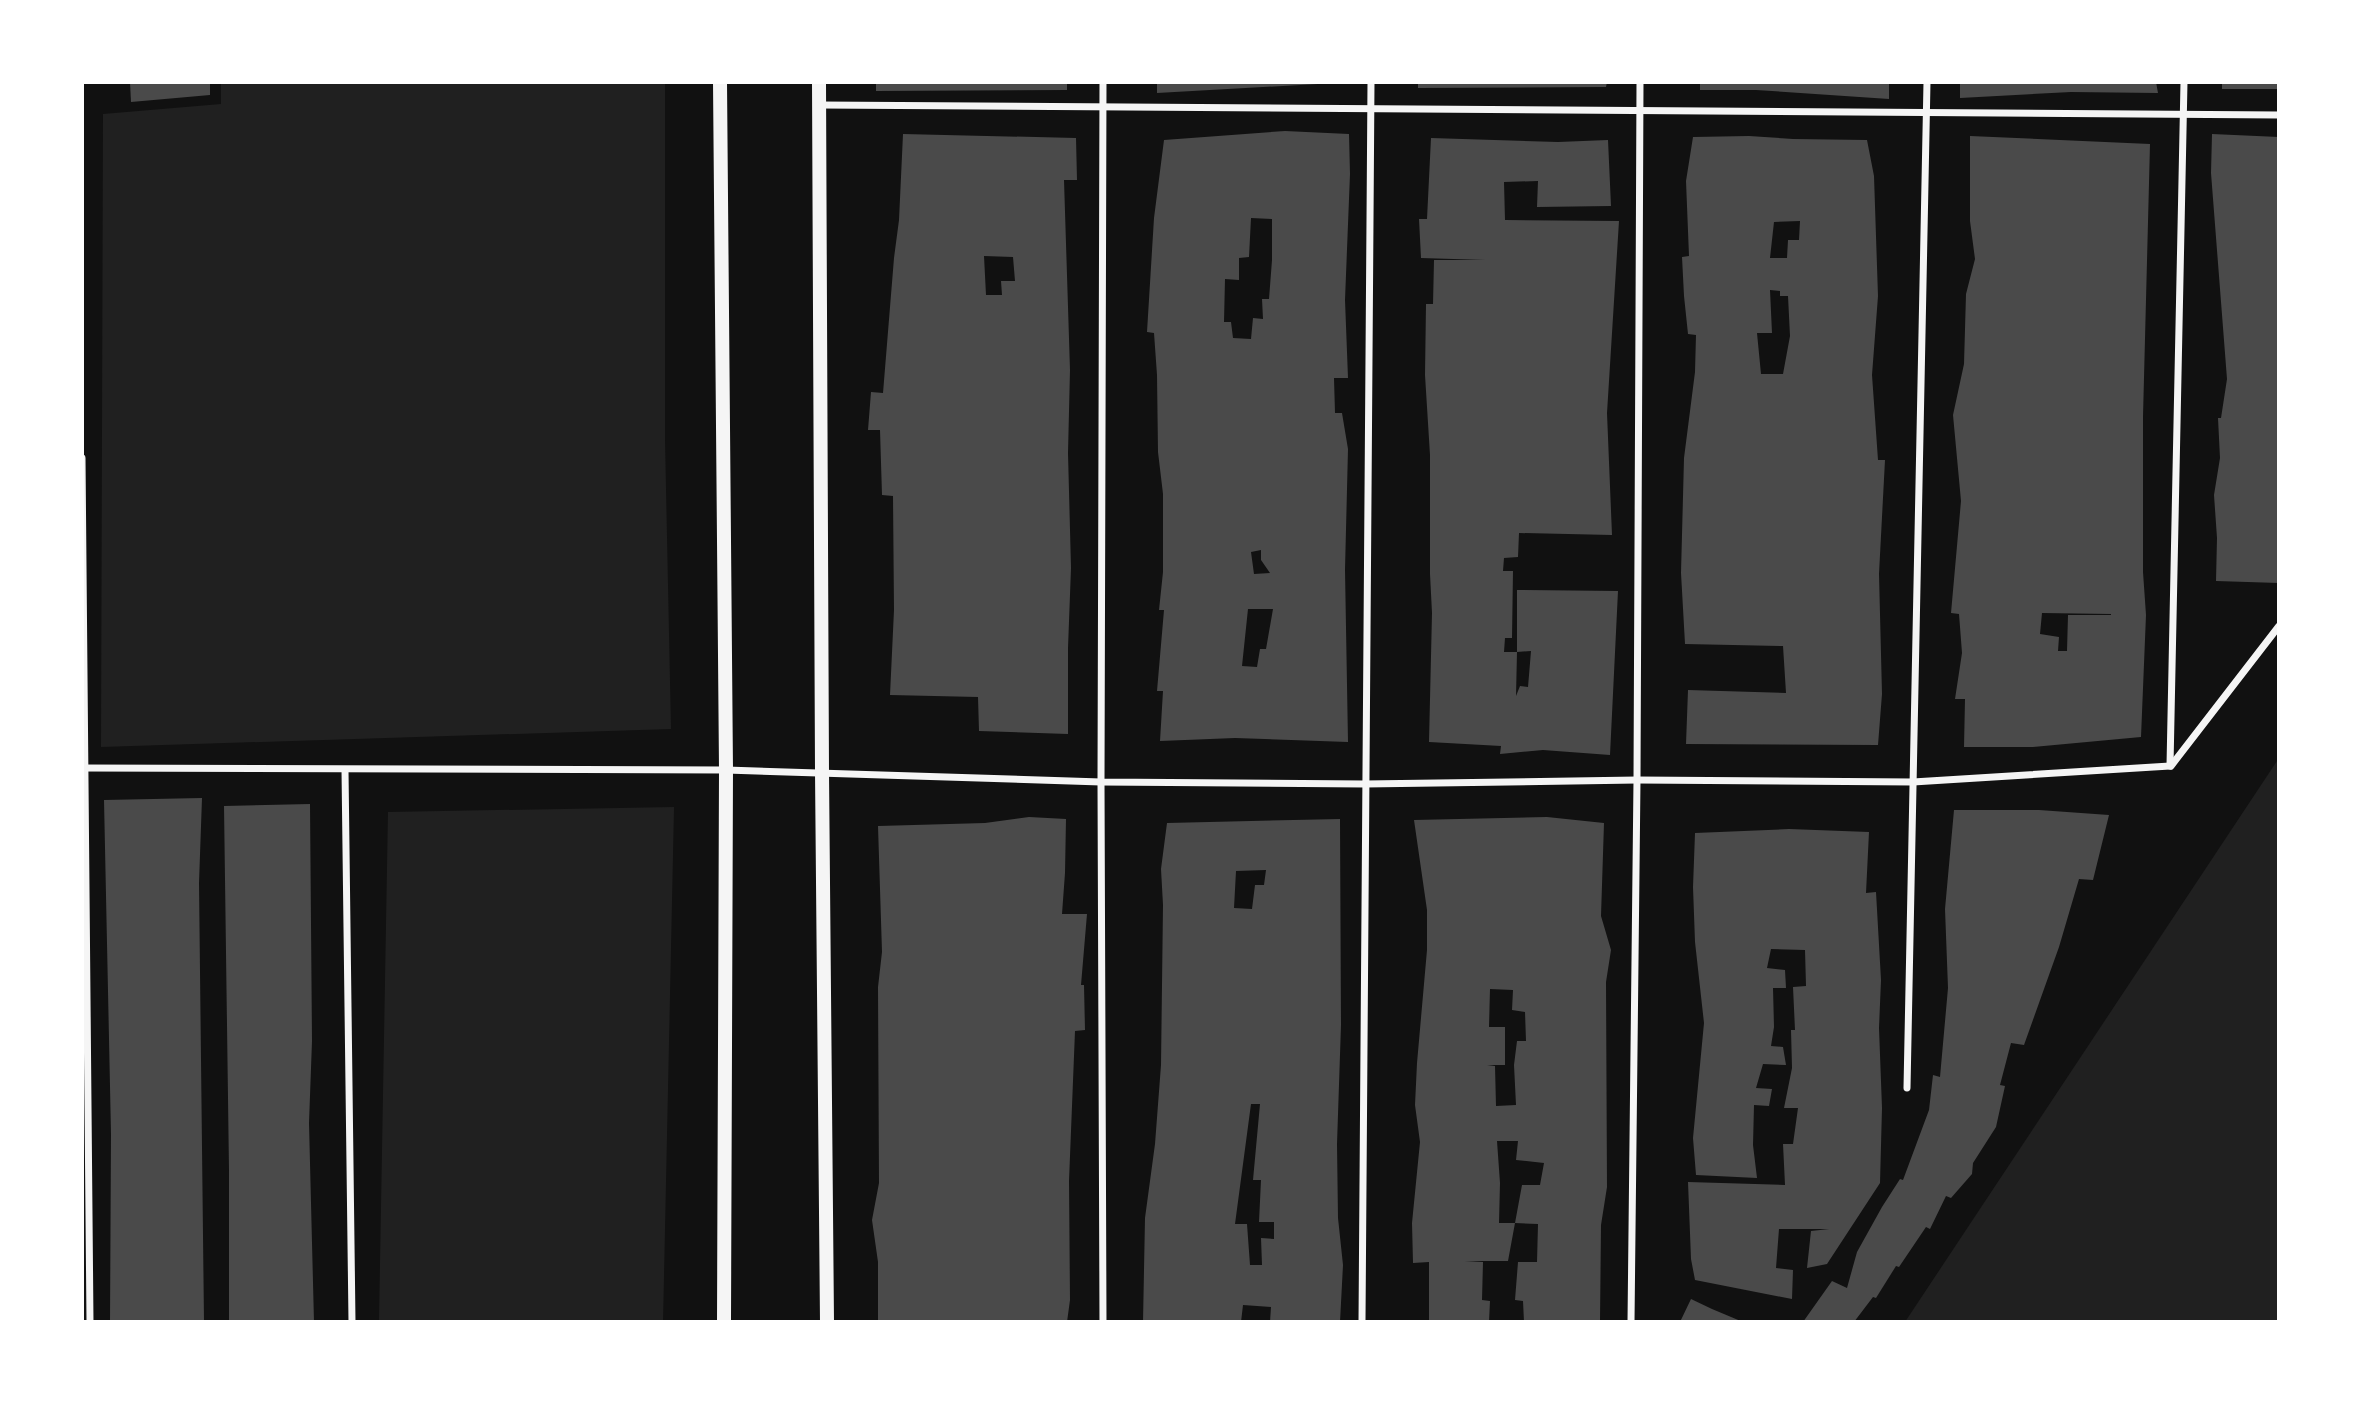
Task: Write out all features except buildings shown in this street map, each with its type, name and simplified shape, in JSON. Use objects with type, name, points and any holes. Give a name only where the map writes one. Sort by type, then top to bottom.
[{"type":"main road","points":[[720,82],[726,770],[724,1322]]},
{"type":"main road","points":[[819,82],[827,1322]]},
{"type":"street","points":[[1103,82],[1103,1322]]},
{"type":"street","points":[[1362,1322],[1371,82]]},
{"type":"street","points":[[1632,1322],[1640,82]]},
{"type":"street","points":[[1908,1088],[1927,82]]},
{"type":"street","points":[[2170,766],[2184,82]]},
{"type":"street","points":[[820,105],[2279,115]]},
{"type":"street","points":[[82,458],[90,1322]]},
{"type":"street","points":[[84,768],[726,770],[1101,782],[1364,784],[1637,780],[1913,782],[2170,766],[2279,626]]},
{"type":"street","points":[[345,770],[352,1322]]},
{"type":"shaded area","points":[[221,82],[665,82],[665,440],[671,729],[101,747],[103,114],[221,104]]},
{"type":"shaded area","points":[[2279,758],[2279,1322],[1905,1322]]},
{"type":"shaded area","points":[[674,807],[663,1322],[379,1322],[388,812]]}]
